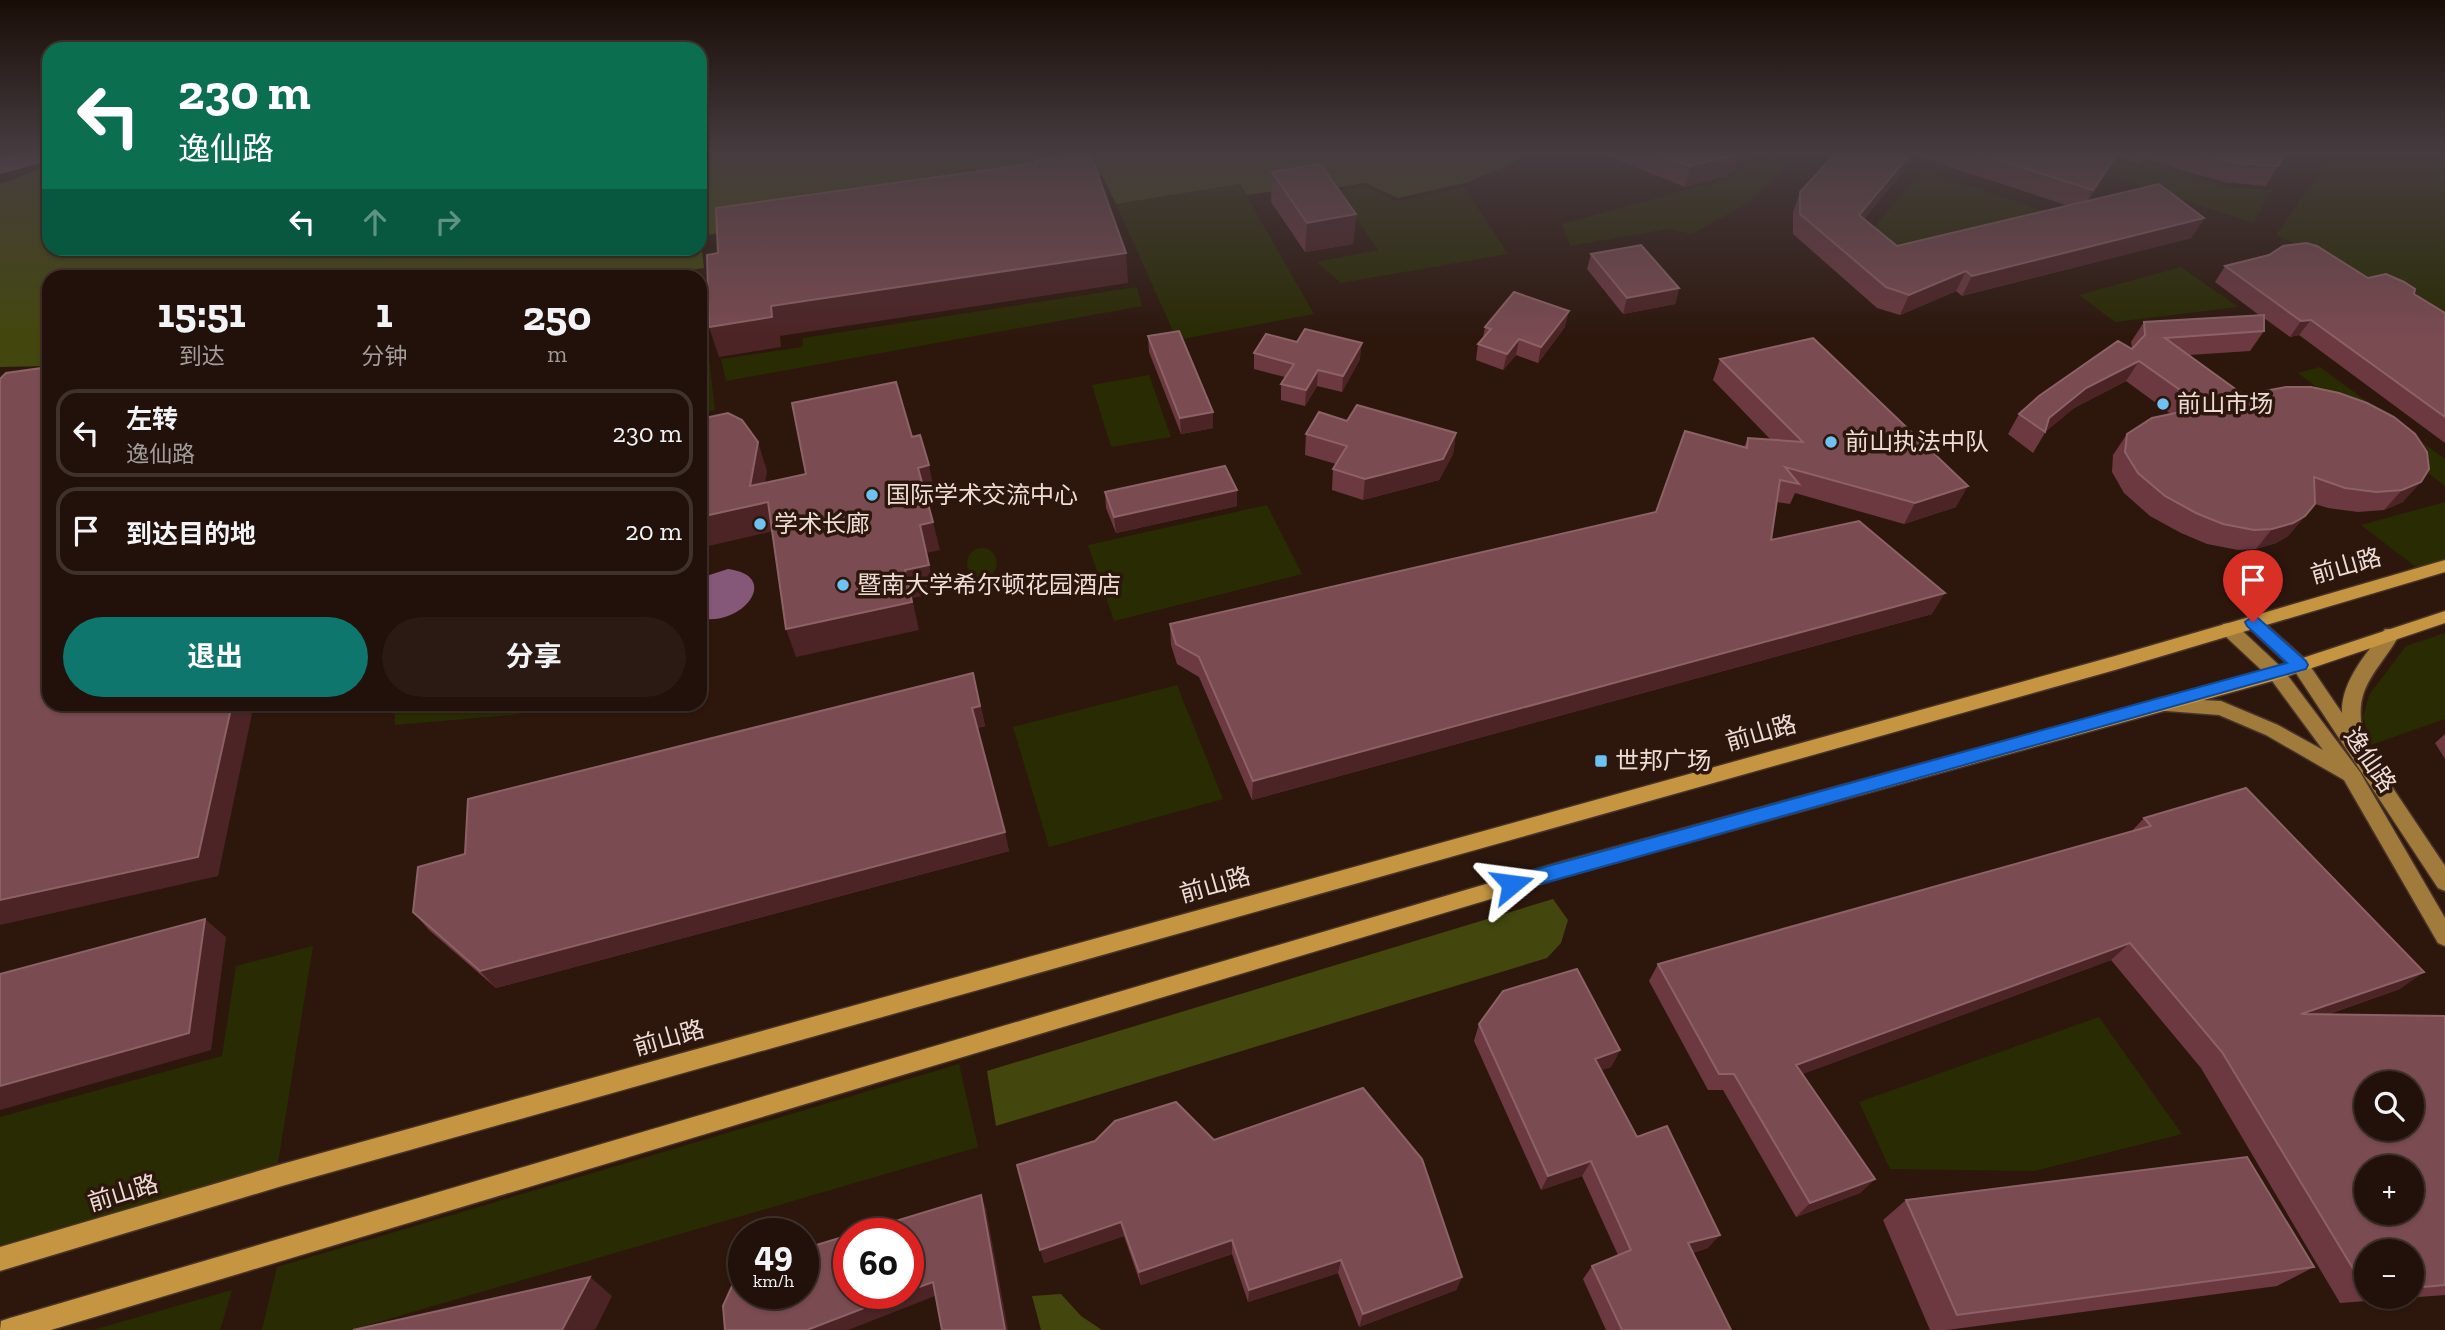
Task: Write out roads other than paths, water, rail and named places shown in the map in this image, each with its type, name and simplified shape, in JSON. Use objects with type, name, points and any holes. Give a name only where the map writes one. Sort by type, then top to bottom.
[{"type":"main road","name":"前山路","points":[[0,1259],[282,1175],[2229,629],[2445,566]]},
{"type":"main road","points":[[10,1330],[1564,869],[2276,673],[2445,617]]},
{"type":"main road","name":"逸仙路","points":[[2253,622],[2300,665],[2445,882]]},
{"type":"main road","name":"逸仙路","points":[[2229,629],[2276,673],[2353,776],[2445,937]]},
{"type":"main road","points":[[2374,775],[2354,735],[2348,712],[2363,668],[2391,634]]},
{"type":"main road","points":[[2158,705],[2221,708],[2272,730],[2353,776]]},
{"type":"place","name":"前山市场","points":[[2163,404]]},
{"type":"place","name":"前山执法中队","points":[[1831,442]]},
{"type":"place","name":"国际学术交流中心","points":[[872,495]]},
{"type":"place","name":"学术长廊","points":[[760,524]]},
{"type":"place","name":"暨南大学希尔顿花园酒店","points":[[843,585]]},
{"type":"place","name":"世邦广场","points":[[1601,761]]}]
